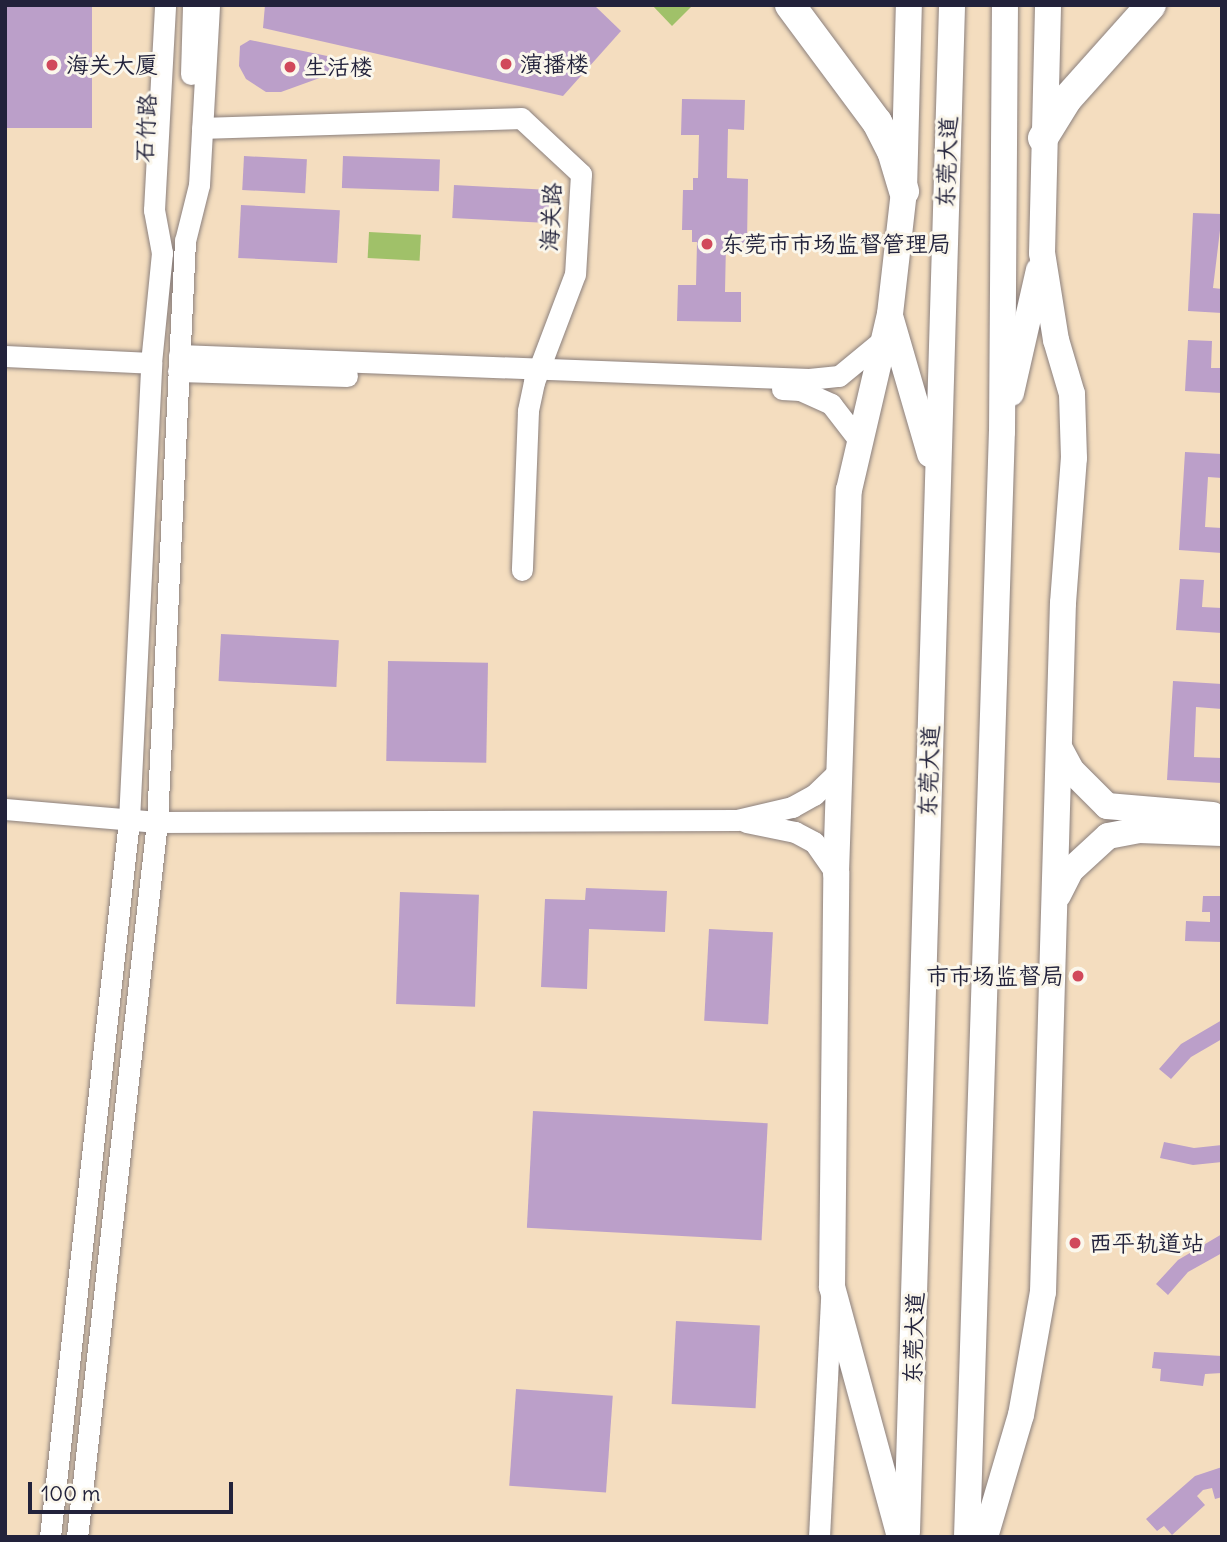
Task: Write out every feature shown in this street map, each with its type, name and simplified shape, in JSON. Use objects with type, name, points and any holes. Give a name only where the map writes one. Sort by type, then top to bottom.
[{"type":"highway","points":[[790,5],[877,122],[892,151],[904,191]]},
{"type":"highway","points":[[1043,138],[1067,99],[1151,5]]},
{"type":"main road","points":[[900,1537],[832,1287],[836,873],[849,490],[858,439],[887,326],[904,191],[909,5]]},
{"type":"main road","name":"东莞大道","points":[[906,1537],[952,5]]},
{"type":"main road","points":[[967,1537],[1002,432],[1005,5]]},
{"type":"main road","points":[[985,1537],[1021,1415],[1043,1292],[1063,603],[1074,458],[1072,394],[1056,340],[1042,253],[1048,5]]},
{"type":"main road","points":[[1002,432],[1042,253]]},
{"type":"main road","points":[[887,326],[937,477]]},
{"type":"main road","points":[[1059,748],[1071,771],[1107,806],[1222,815]]},
{"type":"main road","points":[[1056,900],[1071,870],[1108,836],[1139,830],[1222,833]]},
{"type":"street","points":[[162,253],[154,210],[165,5]]},
{"type":"street","name":"石竹路","points":[[51,1537],[130,820],[151,363],[170,177],[177,5]]},
{"type":"street","name":"石竹路","points":[[184,241],[193,5]]},
{"type":"street","points":[[77,1537],[157,822],[184,241],[199,185],[209,5]]},
{"type":"street","name":"海关路","points":[[202,128],[521,118],[581,174],[575,274],[536,375],[528,411],[522,570]]},
{"type":"street","points":[[178,363],[536,375],[809,379],[839,376],[887,326]]},
{"type":"street","points":[[5,356],[151,363]]},
{"type":"street","points":[[536,375],[800,390],[831,404],[858,439]]},
{"type":"street","points":[[737,820],[792,807],[814,795],[839,771]]},
{"type":"street","points":[[5,809],[157,822],[737,820],[794,832],[814,842],[836,873]]},
{"type":"street","points":[[819,1537],[832,1287]]},
{"type":"green space","points":[[652,5],[693,5],[672,26]]},
{"type":"green space","points":[[369,232],[421,235],[420,261],[368,258]]},
{"type":"building","name":"海关大厦","points":[[5,5],[92,5],[92,128],[5,128]]},
{"type":"building","name":"演播楼","points":[[265,5],[594,5],[621,31],[563,96],[263,28]]},
{"type":"building","name":"生活楼","points":[[250,40],[332,57],[338,61],[339,71],[281,92],[266,92],[246,79],[239,66],[240,46]]},
{"type":"building","points":[[682,99],[745,100],[744,130],[728,129],[727,178],[748,179],[747,243],[726,243],[725,292],[741,292],[741,322],[677,321],[678,285],[696,285],[697,242],[692,242],[692,230],[682,230],[683,190],[693,190],[693,178],[698,178],[699,135],[681,135]]},
{"type":"building","points":[[244,156],[307,159],[305,193],[242,190]]},
{"type":"building","points":[[343,156],[440,159],[439,191],[342,188]]},
{"type":"building","points":[[454,185],[550,190],[548,223],[452,218]]},
{"type":"building","points":[[241,205],[340,210],[337,263],[238,258]]},
{"type":"building","points":[[1193,213],[1222,214],[1213,288],[1222,289],[1222,313],[1188,311]]},
{"type":"building","points":[[1188,340],[1212,341],[1211,368],[1222,368],[1222,393],[1185,391]]},
{"type":"building","points":[[1185,452],[1222,454],[1222,478],[1208,477],[1205,527],[1222,528],[1222,553],[1179,550]]},
{"type":"building","points":[[1180,579],[1204,580],[1202,607],[1222,608],[1222,633],[1176,630]]},
{"type":"building","points":[[221,634],[339,640],[336,687],[219,681]]},
{"type":"building","points":[[388,661],[488,663],[486,763],[386,761]]},
{"type":"building","points":[[1173,681],[1222,684],[1222,709],[1196,707],[1194,757],[1222,758],[1222,783],[1167,780]]},
{"type":"building","points":[[586,888],[667,891],[665,932],[589,929],[587,989],[541,987],[545,899],[585,900]]},
{"type":"building","points":[[400,892],[479,895],[475,1007],[396,1004]]},
{"type":"building","points":[[1203,896],[1222,896],[1222,942],[1185,941],[1186,921],[1210,922],[1210,912],[1202,912]]},
{"type":"building","points":[[709,929],[773,932],[768,1024],[704,1021]]},
{"type":"building","points":[[1222,1020],[1222,1039],[1191,1057],[1171,1079],[1159,1069],[1181,1044]]},
{"type":"building","points":[[533,1111],[768,1123],[762,1240],[527,1228]]},
{"type":"building","points":[[1164,1142],[1194,1148],[1222,1145],[1222,1162],[1193,1165],[1160,1158]]},
{"type":"building","points":[[1222,1234],[1222,1253],[1188,1272],[1168,1295],[1156,1284],[1178,1260]]},
{"type":"building","points":[[676,1321],[760,1325],[756,1408],[672,1404]]},
{"type":"building","points":[[1154,1352],[1222,1356],[1222,1373],[1205,1374],[1203,1386],[1160,1381],[1161,1369],[1152,1368]]},
{"type":"building","points":[[516,1389],[613,1396],[606,1493],[509,1486]]},
{"type":"building","points":[[1222,1467],[1222,1497],[1215,1499],[1212,1488],[1203,1490],[1197,1496],[1205,1505],[1172,1535],[1164,1526],[1157,1531],[1146,1519],[1195,1476]]},
{"type":"place","name":"演播楼","points":[[506,64]]},
{"type":"place","name":"海关大厦","points":[[52,65]]},
{"type":"place","name":"生活楼","points":[[290,67]]},
{"type":"place","name":"东莞市市场监督管理局","points":[[707,244]]},
{"type":"place","name":"市市场监督局","points":[[1078,976]]},
{"type":"place","name":"西平轨道站","points":[[1075,1243]]}]
